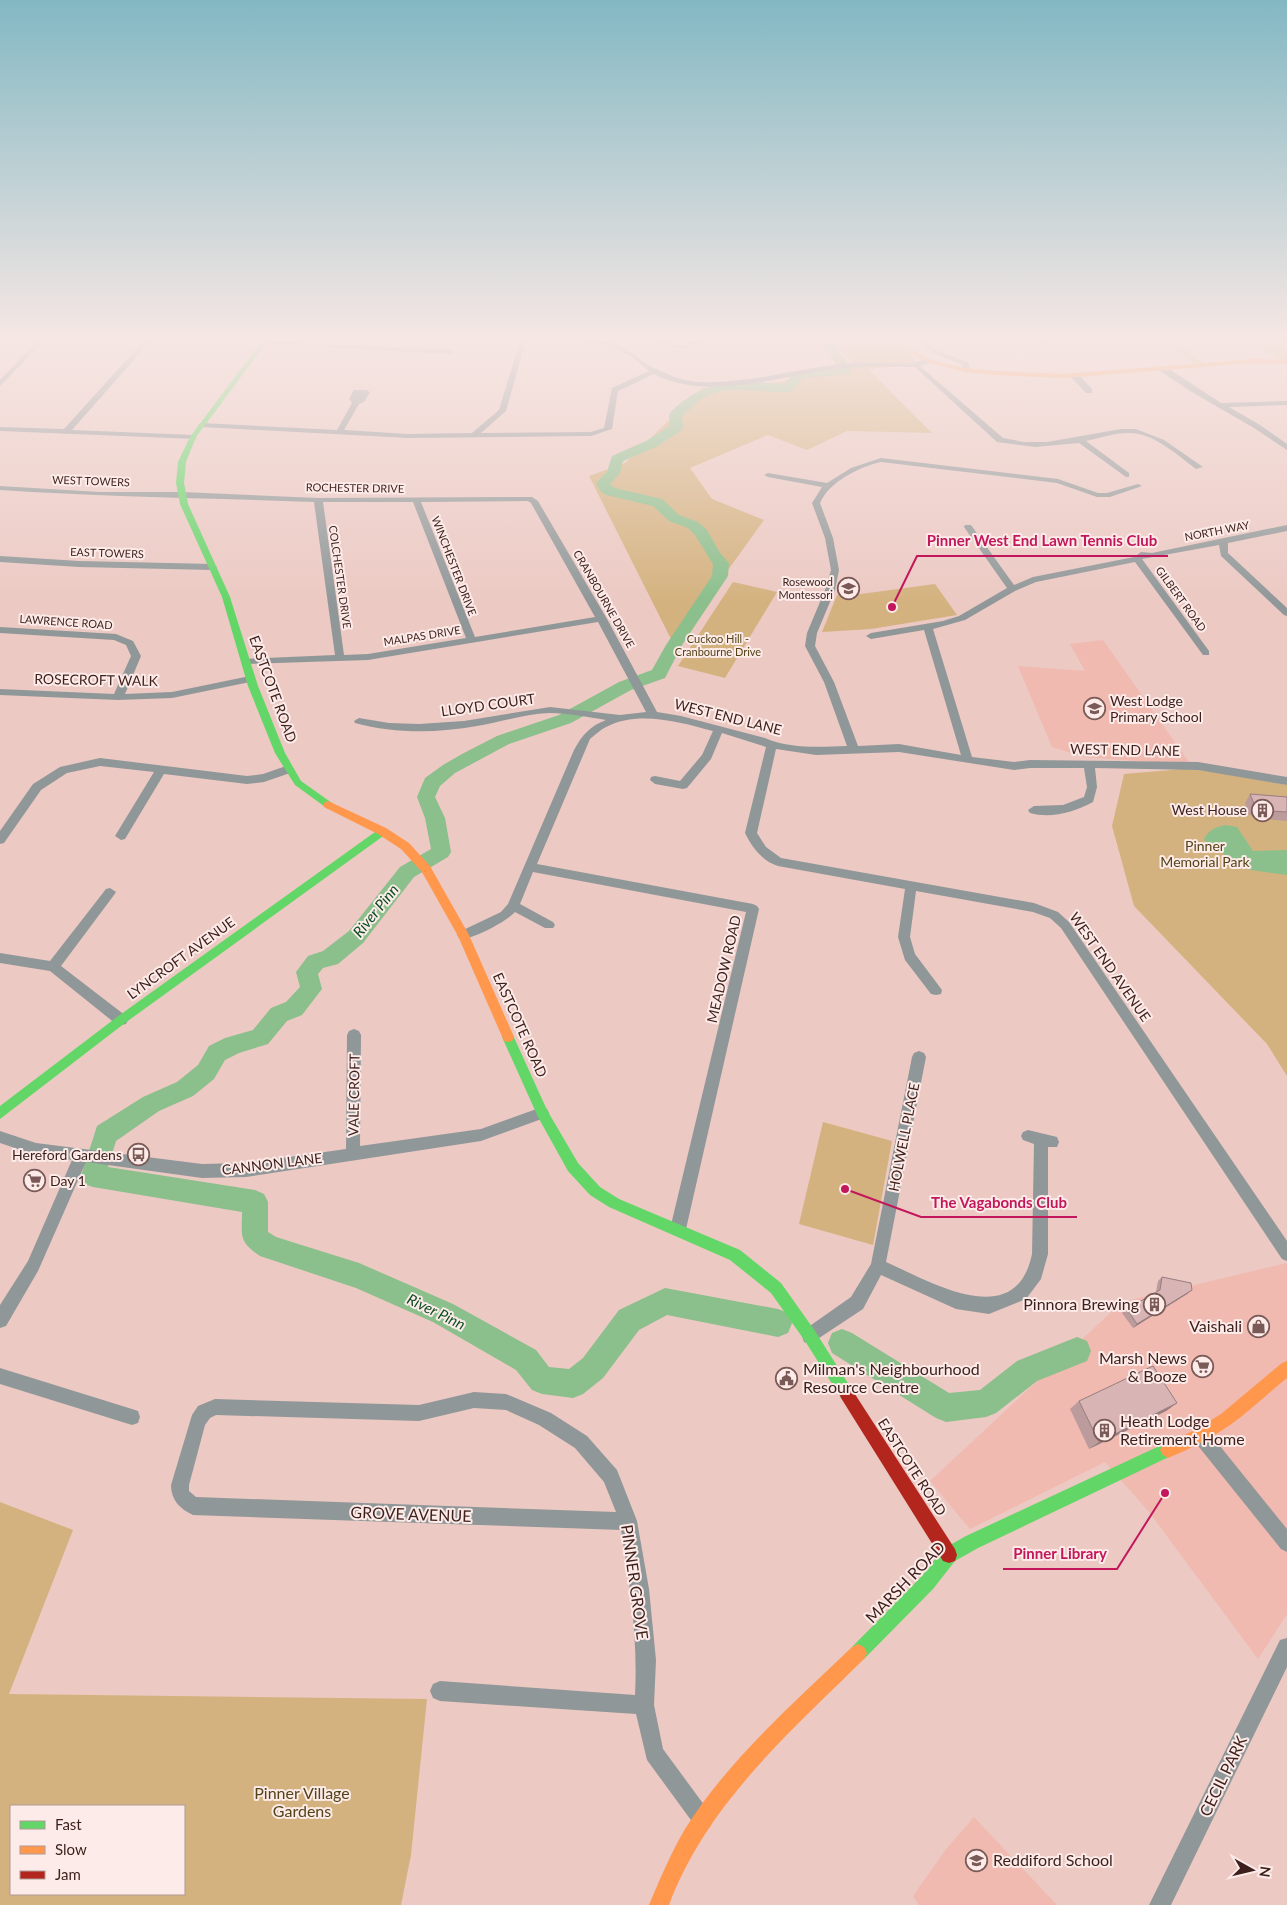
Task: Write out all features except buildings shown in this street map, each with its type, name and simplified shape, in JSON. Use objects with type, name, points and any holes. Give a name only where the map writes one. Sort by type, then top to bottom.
[{"type":"street","points":[[66,432],[72,426]]},
{"type":"street","name":"EASTCOTE ROAD","points":[[201,426],[193,437],[182,462],[180,482],[182,494],[192,525],[226,597],[250,679],[280,753],[298,783],[310,794],[328,805],[382,831],[418,858],[426,868],[464,935],[542,1113],[573,1166],[595,1191],[614,1202],[735,1255],[776,1288],[810,1336],[949,1555]]},
{"type":"street","points":[[217,426],[408,436],[473,436],[591,434],[608,429],[609,426]]},
{"type":"street","points":[[339,433],[343,426]]},
{"type":"street","points":[[473,436],[485,426]]},
{"type":"street","points":[[984,426],[1000,440],[1043,446],[1122,431],[1135,431],[1152,436],[1200,467]]},
{"type":"street","points":[[1257,426],[1287,448]]},
{"type":"street","points":[[0,430],[193,437]]},
{"type":"street","points":[[1080,440],[1126,475]]},
{"type":"street","points":[[854,750],[829,682],[810,646],[812,633],[830,590],[834,570],[829,538],[816,503],[817,498],[853,469],[871,461],[881,460],[1058,481],[1097,495],[1107,495],[1138,486]]},
{"type":"street","points":[[768,475],[830,486]]},
{"type":"street","name":"WEST TOWERS","points":[[0,488],[100,494],[182,494]]},
{"type":"street","name":"ROCHESTER DRIVE","points":[[182,494],[318,500],[529,499]]},
{"type":"street","name":"CRANBOURNE DRIVE","points":[[529,499],[534,501],[638,682],[651,708],[652,715]]},
{"type":"street","name":"COLCHESTER DRIVE","points":[[318,500],[340,658]]},
{"type":"street","name":"WINCHESTER DRIVE","points":[[416,500],[471,640]]},
{"type":"street","points":[[968,527],[1012,589]]},
{"type":"street","name":"NORTH WAY","points":[[871,636],[928,627],[962,618],[1012,589],[1043,578],[1139,558],[1150,558],[1152,556],[1287,528]]},
{"type":"street","points":[[1223,541],[1224,554]]},
{"type":"street","points":[[1199,546],[1224,554],[1287,612]]},
{"type":"street","name":"GILBERT ROAD","points":[[1139,558],[1206,653]]},
{"type":"street","name":"EAST TOWERS","points":[[0,559],[80,564],[213,567]]},
{"type":"street","name":"MALPAS DRIVE","points":[[245,660],[368,657],[602,619]]},
{"type":"street","points":[[928,627],[968,760]]},
{"type":"street","name":"LAWRENCE ROAD","points":[[0,630],[116,637],[130,643],[136,656],[118,697]]},
{"type":"street","name":"ROSECROFT WALK","points":[[0,692],[118,697],[172,695],[250,679]]},
{"type":"street","name":"LLOYD COURT","points":[[359,721],[384,727],[408,728],[478,722],[516,713],[552,710],[621,718]]},
{"type":"street","name":"WEST END LANE","points":[[513,906],[586,737],[602,725],[621,718],[652,715],[681,719],[761,740],[772,745],[816,751],[899,748],[1014,766],[1030,764],[1198,766],[1287,780]]},
{"type":"street","points":[[655,780],[683,784],[707,756],[719,729]]},
{"type":"street","name":"WEST END AVENUE","points":[[772,745],[751,833],[757,846],[762,851],[778,862],[1034,908],[1054,915],[1065,925],[1287,1254]]},
{"type":"street","points":[[0,840],[37,787],[64,770],[100,762],[247,780],[264,778],[289,769]]},
{"type":"street","points":[[1034,810],[1052,817],[1089,799],[1092,787],[1089,764]]},
{"type":"street","points":[[121,836],[161,770]]},
{"type":"street","name":"LYNCROFT AVENUE","points":[[0,1113],[121,1020],[382,831]]},
{"type":"street","name":"MEADOW ROAD","points":[[529,867],[754,909],[678,1229]]},
{"type":"street","points":[[911,886],[904,938],[909,956],[936,990]]},
{"type":"street","points":[[53,967],[110,892]]},
{"type":"street","points":[[464,935],[504,915],[513,906],[549,925]]},
{"type":"street","points":[[0,958],[53,967],[121,1020]]},
{"type":"street","name":"VALE CROFT","points":[[353,1154],[354,1035]]},
{"type":"street","name":"HOLWELL PLACE","points":[[810,1336],[857,1303],[878,1266],[918,1057]]},
{"type":"street","name":"CANNON LANE","points":[[0,1137],[36,1149],[87,1156],[202,1171],[246,1170],[481,1135],[542,1113]]},
{"type":"street","points":[[878,1266],[956,1301],[989,1306],[1020,1294],[1036,1274],[1040,1254],[1040,1139]]},
{"type":"street","points":[[0,1320],[33,1266],[87,1156]]},
{"type":"street","name":"MARSH ROAD","points":[[659,1905],[675,1866],[703,1820],[747,1764],[914,1597],[949,1555],[1186,1441],[1201,1436],[1234,1412],[1287,1368]]},
{"type":"street","points":[[0,1376],[132,1417]]},
{"type":"street","name":"PINNER GROVE","points":[[193,1506],[180,1493],[180,1485],[198,1421],[204,1412],[215,1407],[419,1413],[474,1400],[506,1402],[545,1419],[581,1442],[611,1476],[628,1521],[640,1589],[646,1660],[644,1705],[654,1753],[703,1820]]},
{"type":"street","points":[[1201,1436],[1287,1542]]},
{"type":"street","name":"GROVE AVENUE","points":[[193,1506],[628,1521]]},
{"type":"street","name":"CECIL PARK","points":[[1160,1905],[1287,1647]]},
{"type":"street","points":[[440,1690],[644,1705]]},
{"type":"shaded area","name":"West Lodge Primary School","points":[[1103,640],[1191,765],[1084,757],[1052,747],[1018,666],[1085,671],[1070,644]]},
{"type":"shaded area","points":[[1226,825],[1237,827],[1253,851],[1287,850],[1287,875],[1251,870],[1238,865],[1218,850],[1207,845],[1204,839],[1208,833]]},
{"type":"shaded area","points":[[1287,1263],[1287,1614],[1258,1659],[1149,1512],[1105,1462],[970,1529],[930,1481],[1122,1302]]},
{"type":"shaded area","name":"Reddiford School","points":[[974,1817],[1057,1905],[919,1905],[913,1896],[946,1849]]},
{"type":"green space","points":[[663,426],[925,426],[932,433],[847,431],[807,450],[768,435],[690,468],[712,499],[764,520],[674,645],[589,476],[625,463]]},
{"type":"green space","name":"Cuckoo Hill - Cranbourne Drive","points":[[733,582],[777,592],[725,678],[678,666]]},
{"type":"green space","points":[[935,584],[957,615],[871,629],[822,632],[837,595],[851,598],[853,595]]},
{"type":"green space","name":"Pinner Memorial Park","points":[[1183,769],[1212,771],[1287,785],[1287,1076],[1267,1044],[1134,906],[1112,826],[1124,774]]},
{"type":"green space","points":[[823,1122],[892,1141],[873,1245],[799,1224]]},
{"type":"green space","name":"Pinner Village Gardens","points":[[0,1502],[73,1530],[9,1694],[427,1699],[411,1855],[401,1905],[0,1905]]},
{"type":"waterway","name":"River Pinn","points":[[677,426],[651,444],[617,459],[613,473],[603,483],[606,489],[611,492],[657,502],[674,518],[693,525],[701,533],[713,555],[721,563],[720,576],[674,645],[659,674],[625,686],[565,719],[503,740],[449,769],[432,783],[426,797],[435,818],[441,852],[407,872],[356,937],[330,958],[316,962],[307,972],[311,989],[294,1009],[279,1014],[260,1037],[233,1045],[217,1053],[206,1072],[185,1089],[151,1104],[106,1134],[93,1176],[255,1202],[255,1238],[269,1247],[359,1276],[443,1313],[526,1360],[542,1380],[573,1384],[593,1368],[629,1320],[665,1301],[778,1323]]},
{"type":"waterway","name":"River Pinn","points":[[842,1343],[946,1408],[986,1403],[1027,1371],[1077,1351]]},
{"type":"traffic: fast","points":[[201,426],[193,437],[182,462],[180,483],[184,504],[226,597],[253,686],[280,753],[298,783],[328,805]]},
{"type":"traffic: fast","points":[[0,1113],[121,1020],[382,831]]},
{"type":"traffic: fast","points":[[508,1037],[542,1113],[573,1167],[595,1191],[614,1203],[735,1255],[776,1288],[810,1336],[846,1393]]},
{"type":"traffic: fast","points":[[858,1653],[927,1583],[949,1555],[972,1542],[1168,1450]]},
{"type":"traffic: slow","points":[[328,805],[382,831],[405,846],[426,869],[463,935],[508,1037]]},
{"type":"traffic: slow","points":[[1168,1450],[1200,1435],[1226,1419],[1287,1368]]},
{"type":"traffic: slow","points":[[659,1905],[675,1866],[692,1835],[712,1806],[758,1752],[858,1653]]},
{"type":"traffic: jam","points":[[846,1393],[949,1555]]},
{"type":"place","name":"Rosewood Montessori","points":[[849,588]]},
{"type":"place","name":"Pinner West End Lawn Tennis Club","points":[[892,607]]},
{"type":"place","name":"West Lodge Primary School","points":[[1094,709]]},
{"type":"place","name":"West House","points":[[1263,810]]},
{"type":"place","name":"Hereford Gardens","points":[[138,1155]]},
{"type":"place","name":"Day 1","points":[[34,1181]]},
{"type":"place","name":"The Vagabonds Club","points":[[845,1189]]},
{"type":"place","name":"Pinnora Brewing","points":[[1155,1304]]},
{"type":"place","name":"Vaishali","points":[[1258,1326]]},
{"type":"place","name":"Marsh News & Booze","points":[[1203,1367]]},
{"type":"place","name":"Milman's Neighbourhood Resource Centre","points":[[787,1378]]},
{"type":"place","name":"Heath Lodge Retirement Home","points":[[1104,1430]]},
{"type":"place","name":"Pinner Library","points":[[1165,1493]]},
{"type":"place","name":"Reddiford School","points":[[977,1860]]}]
